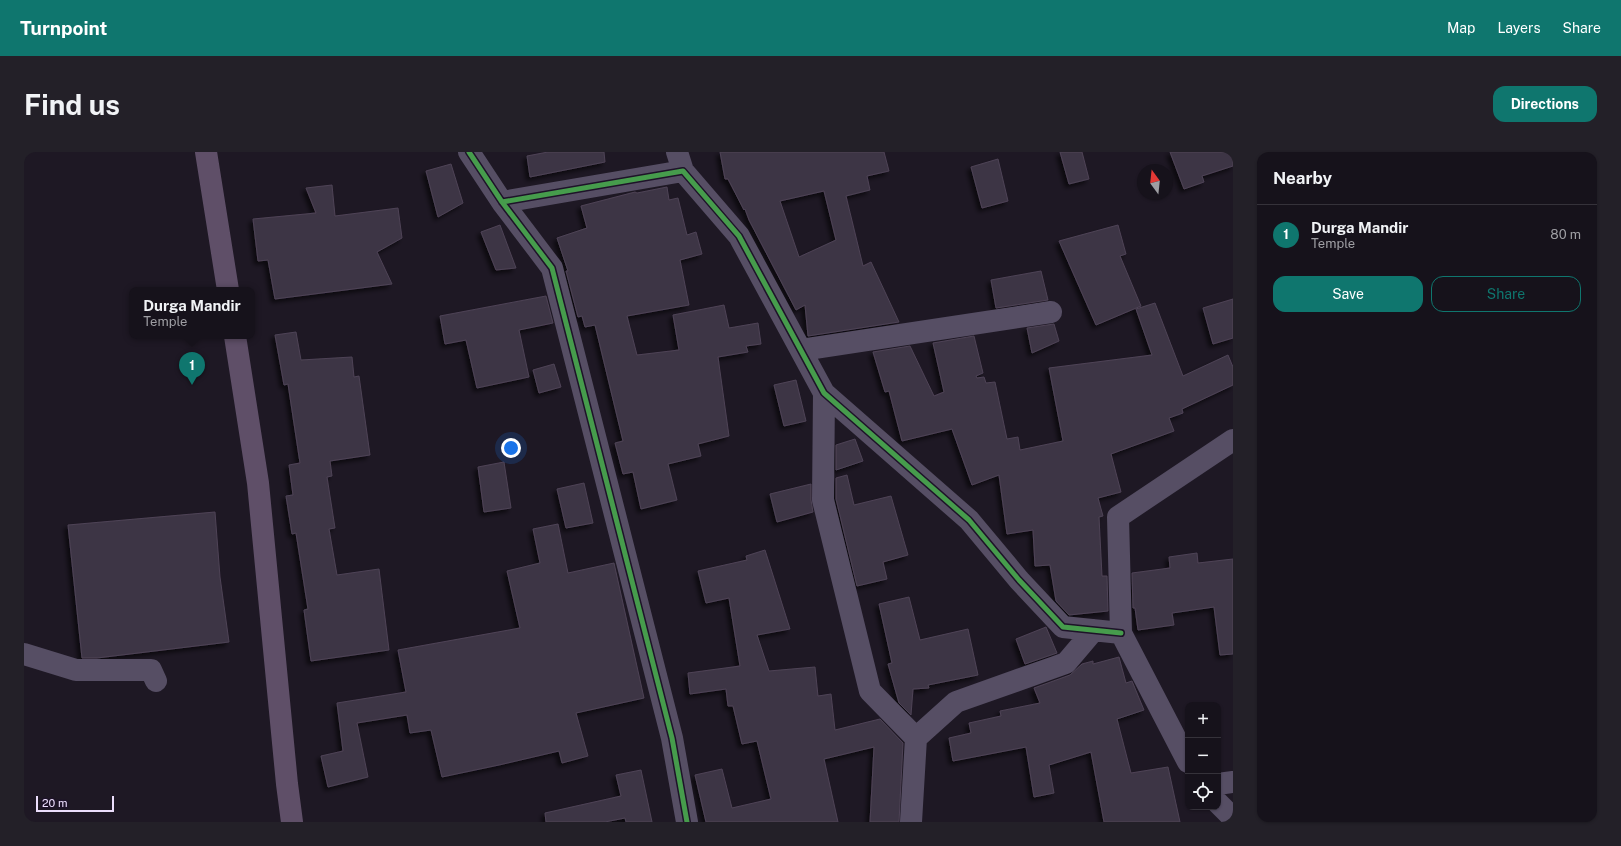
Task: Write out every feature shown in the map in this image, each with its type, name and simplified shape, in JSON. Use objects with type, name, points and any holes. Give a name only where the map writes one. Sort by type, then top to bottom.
[{"type":"main road","points":[[206,152],[228,287]]},
{"type":"main road","points":[[235,339],[258,482],[292,822]]},
{"type":"street","points":[[469,152],[502,202],[552,268],[672,738],[687,822]]},
{"type":"street","points":[[502,202],[680,162],[739,236],[824,393],[969,520],[1019,580],[1062,628],[1121,633]]},
{"type":"street","points":[[800,350],[1051,312]]},
{"type":"street","points":[[824,393],[823,500],[870,691],[916,738]]},
{"type":"street","points":[[1185,756],[1121,633],[1118,517],[1233,440]]},
{"type":"street","points":[[911,822],[916,738],[956,702],[1066,663],[1094,630]]},
{"type":"street","points":[[24,654],[76,670],[151,670],[156,681]]},
{"type":"street","points":[[1221,784],[1233,782]]},
{"type":"street","points":[[1221,806],[1233,818]]},
{"type":"building","points":[[548,152],[604,152],[605,162],[530,177],[527,156]]},
{"type":"building","points":[[720,152],[884,152],[889,171],[867,176],[870,190],[846,196],[863,266],[871,262],[899,322],[808,336],[805,305],[796,310],[749,220],[745,209],[744,210],[728,179],[725,179]],"holes":[[[824,191],[836,240],[799,257],[780,201]]]},
{"type":"building","points":[[1060,152],[1082,152],[1089,179],[1069,184]]},
{"type":"building","points":[[1170,152],[1233,152],[1233,166],[1202,176],[1204,182],[1184,189]]},
{"type":"building","points":[[998,159],[1008,201],[982,208],[971,167]]},
{"type":"building","points":[[451,164],[463,203],[438,217],[426,171]]},
{"type":"building","points":[[332,185],[335,216],[398,208],[402,238],[377,252],[392,284],[275,299],[268,260],[258,261],[253,219],[316,213],[306,188]]},
{"type":"building","points":[[667,187],[669,200],[678,198],[687,235],[696,232],[702,254],[680,260],[689,305],[627,316],[637,355],[679,350],[673,315],[724,305],[729,328],[758,323],[761,344],[746,346],[748,352],[718,357],[729,436],[698,444],[701,456],[668,464],[677,500],[641,509],[633,472],[623,474],[615,443],[623,441],[595,325],[585,327],[582,316],[578,317],[566,271],[568,271],[557,238],[587,228],[581,206],[635,192],[637,193]]},
{"type":"building","points":[[500,225],[516,268],[496,270],[481,232]]},
{"type":"building","points":[[1118,225],[1126,254],[1120,256],[1141,306],[1096,325],[1059,241]]},
{"type":"building","points":[[1041,271],[1048,300],[996,308],[991,280]]},
{"type":"building","points":[[546,296],[553,323],[519,330],[529,377],[477,388],[466,340],[445,344],[440,316]]},
{"type":"building","points":[[1233,299],[1233,338],[1213,344],[1203,308]]},
{"type":"building","points":[[1155,303],[1183,376],[1228,355],[1233,367],[1233,385],[1182,409],[1183,413],[1169,418],[1174,431],[1111,454],[1121,492],[1098,498],[1103,516],[1099,517],[1102,576],[1107,576],[1108,611],[1069,615],[1056,601],[1050,565],[1035,566],[1033,530],[1007,534],[999,475],[972,485],[952,429],[902,441],[889,391],[885,392],[873,352],[910,346],[934,396],[944,392],[933,343],[974,336],[983,373],[976,376],[977,378],[984,377],[986,383],[995,382],[1007,439],[1018,437],[1020,450],[1063,441],[1049,368],[1152,355],[1136,309]]},
{"type":"building","points":[[1054,324],[1059,341],[1032,353],[1027,328]]},
{"type":"building","points":[[296,332],[301,360],[352,357],[354,377],[359,376],[370,455],[330,461],[332,476],[327,477],[335,528],[329,529],[337,575],[379,569],[389,650],[311,661],[304,610],[308,609],[296,533],[292,534],[286,496],[293,495],[289,465],[300,463],[288,384],[284,385],[275,335]]},
{"type":"building","points":[[554,364],[561,387],[539,393],[533,370]]},
{"type":"building","points":[[796,380],[806,421],[784,426],[774,385]]},
{"type":"building","points":[[855,439],[863,461],[836,470],[836,445]]},
{"type":"building","points":[[504,462],[511,508],[484,512],[478,467]]},
{"type":"building","points":[[847,475],[854,505],[891,496],[908,555],[883,562],[887,579],[857,586],[836,499],[836,478]]},
{"type":"building","points":[[584,483],[593,523],[566,528],[557,489]]},
{"type":"building","points":[[811,484],[813,512],[777,522],[770,494]]},
{"type":"building","points":[[215,512],[220,577],[229,642],[97,658],[82,658],[68,525]]},
{"type":"building","points":[[558,524],[568,573],[614,563],[644,698],[576,713],[588,756],[562,763],[559,751],[442,777],[431,730],[410,733],[407,715],[357,723],[368,777],[328,787],[321,756],[343,751],[337,703],[406,692],[398,650],[520,628],[507,571],[540,563],[533,529]]},
{"type":"building","points":[[765,550],[790,629],[757,635],[769,671],[815,667],[818,696],[831,694],[835,730],[880,719],[903,743],[899,822],[870,822],[874,747],[824,759],[838,822],[706,822],[695,775],[722,769],[732,808],[771,799],[757,741],[742,744],[733,706],[728,706],[726,689],[690,694],[688,673],[740,666],[729,598],[706,603],[698,571],[747,560],[746,556]]},
{"type":"building","points":[[1197,553],[1198,563],[1233,559],[1233,654],[1220,655],[1214,607],[1172,613],[1174,625],[1138,630],[1135,608],[1133,608],[1132,573],[1170,568],[1169,557]]},
{"type":"building","points":[[909,597],[920,640],[968,629],[978,675],[928,685],[929,688],[913,689],[911,715],[899,703],[888,664],[892,663],[879,604]]},
{"type":"building","points":[[1046,627],[1057,653],[1025,664],[1016,639]]},
{"type":"building","points":[[1119,657],[1126,683],[1132,681],[1144,710],[1117,719],[1131,773],[1168,767],[1180,822],[1104,822],[1091,752],[1049,765],[1054,793],[1034,797],[1026,747],[953,761],[949,738],[971,733],[969,723],[1001,716],[1000,711],[1040,703],[1034,688],[1070,675],[1082,664],[1093,661],[1093,664]]},
{"type":"building","points":[[641,770],[652,822],[626,822],[625,818],[605,822],[546,822],[545,813],[621,796],[616,775]]},
{"type":"cycle path","points":[[469,152],[502,202],[552,268],[672,738],[687,822]]},
{"type":"cycle path","points":[[502,202],[683,171],[739,236],[824,393],[969,520],[1019,580],[1063,627],[1121,633]]},
{"type":"place","name":"Durga Mandir","points":[[192,385]]}]
